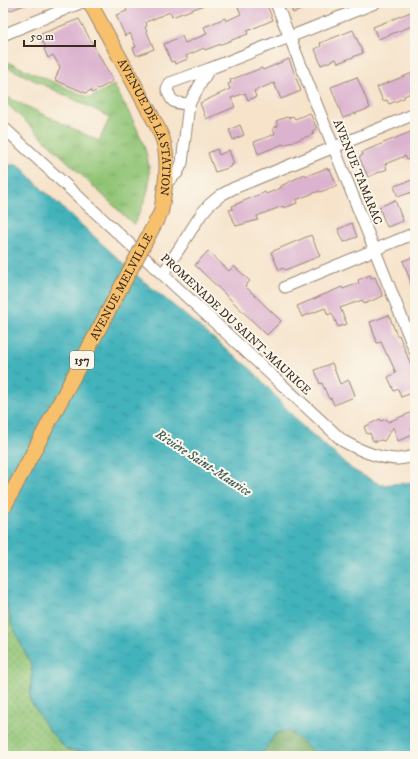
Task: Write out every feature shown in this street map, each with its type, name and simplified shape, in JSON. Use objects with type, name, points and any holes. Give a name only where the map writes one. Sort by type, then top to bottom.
[{"type":"main road","name":"AVENUE DE LA STATION","points":[[90,3],[155,122],[163,140],[166,156],[166,184],[161,212]]},
{"type":"main road","name":"AVENUE MELVILLE","points":[[3,509],[161,212]]},
{"type":"street","points":[[3,35],[80,3]]},
{"type":"street","name":"AVENUE TAMARAC","points":[[276,3],[415,351]]},
{"type":"street","points":[[189,104],[175,103],[170,99],[167,89],[170,83],[375,3]]},
{"type":"street","points":[[166,184],[177,174],[182,163],[189,104],[209,69]]},
{"type":"street","points":[[163,274],[202,213],[221,195],[234,188],[415,114]]},
{"type":"street","name":"PROMENADE DU SAINT-MAURICE","points":[[3,127],[343,441],[356,448],[382,457],[398,459],[415,456]]},
{"type":"street","points":[[286,286],[415,233]]},
{"type":"green space","points":[[3,60],[90,98],[114,85],[134,122],[145,149],[148,163],[148,190],[134,225],[3,100],[3,95],[99,141],[110,117],[3,65]]},
{"type":"green space","points":[[3,594],[5,596],[11,623],[32,667],[30,700],[47,728],[66,749],[102,756],[3,756]]},
{"type":"green space","points":[[288,730],[314,752],[333,756],[258,756],[267,748],[275,734]]},
{"type":"water","name":"Rivière Saint-Maurice","points":[[3,165],[19,165],[43,190],[135,274],[253,371],[300,424],[353,470],[381,485],[415,482],[415,756],[333,756],[314,752],[288,730],[275,734],[267,748],[258,756],[102,756],[66,749],[47,728],[30,700],[32,667],[11,623],[5,596],[3,594]]},
{"type":"building","points":[[3,3],[27,3],[27,4],[3,13]]},
{"type":"building","points":[[123,3],[207,4],[172,17],[170,12],[146,22],[147,26],[145,27],[154,49],[136,55],[133,48],[136,47],[130,33],[125,36],[116,15],[127,11]]},
{"type":"building","points":[[242,3],[266,3],[273,20],[247,31],[248,34],[190,54],[186,56],[188,59],[175,64],[174,61],[171,62],[164,44],[182,36],[185,43],[207,34],[204,27],[225,18],[226,21],[241,14],[238,7],[243,5]]},
{"type":"building","points":[[289,3],[320,3],[293,13]]},
{"type":"building","points":[[413,11],[415,25],[378,39],[373,27]]},
{"type":"building","points":[[79,19],[113,81],[92,93],[91,90],[86,93],[55,80],[60,67],[53,55],[48,58],[44,49],[46,48],[41,38],[41,34]]},
{"type":"building","points":[[353,30],[363,53],[338,63],[336,59],[321,65],[315,49],[321,46],[320,43]]},
{"type":"building","points":[[289,59],[301,91],[281,99],[274,83],[254,91],[256,97],[248,100],[245,93],[231,98],[235,107],[206,119],[200,103],[230,89],[228,84],[231,83],[230,80],[262,68],[263,70]]},
{"type":"building","points":[[415,72],[415,91],[404,96],[404,98],[389,104],[387,100],[383,101],[377,87]]},
{"type":"building","points":[[357,77],[370,108],[343,118],[331,87]]},
{"type":"building","points":[[310,113],[317,129],[312,131],[314,134],[258,154],[254,142],[275,134],[273,128],[278,126],[276,121],[293,116],[295,119]]},
{"type":"building","points":[[240,125],[244,135],[233,140],[229,130]]},
{"type":"building","points":[[415,130],[415,157],[407,160],[405,156],[385,164],[387,169],[368,177],[359,157],[363,155],[362,152]]},
{"type":"building","points":[[217,149],[219,155],[229,150],[234,164],[215,172],[208,153]]},
{"type":"building","points":[[327,168],[328,170],[330,169],[337,186],[296,200],[297,203],[284,208],[283,206],[257,216],[258,220],[236,226],[229,210],[233,209],[232,206],[265,192],[266,194],[281,188],[281,186],[305,174],[306,176]]},
{"type":"building","points":[[415,179],[415,191],[398,197],[394,186]]},
{"type":"building","points":[[395,200],[403,221],[387,227],[379,207]]},
{"type":"building","points":[[352,223],[357,237],[344,242],[338,229]]},
{"type":"building","points":[[311,235],[320,256],[285,270],[283,268],[279,270],[271,252]]},
{"type":"building","points":[[208,251],[229,271],[234,266],[250,281],[245,286],[281,321],[267,335],[195,265]]},
{"type":"building","points":[[415,256],[415,291],[414,291],[403,261]]},
{"type":"building","points":[[370,275],[371,278],[375,277],[383,296],[364,304],[362,300],[340,308],[347,324],[338,327],[332,313],[328,315],[325,308],[302,317],[297,306],[342,287],[343,289],[359,283],[358,280]]},
{"type":"building","points":[[389,315],[397,336],[399,335],[415,375],[415,392],[401,397],[398,389],[394,391],[388,377],[396,373],[381,342],[377,343],[370,322]]},
{"type":"building","points":[[332,363],[340,384],[349,380],[355,395],[353,396],[354,397],[334,405],[331,398],[329,399],[322,383],[320,384],[315,370]]},
{"type":"building","points":[[415,411],[415,427],[411,429],[413,435],[398,441],[393,427],[384,441],[381,440],[375,442],[375,440],[373,441],[370,433],[367,434],[364,427],[380,419],[381,421],[386,419],[388,422]]}]
